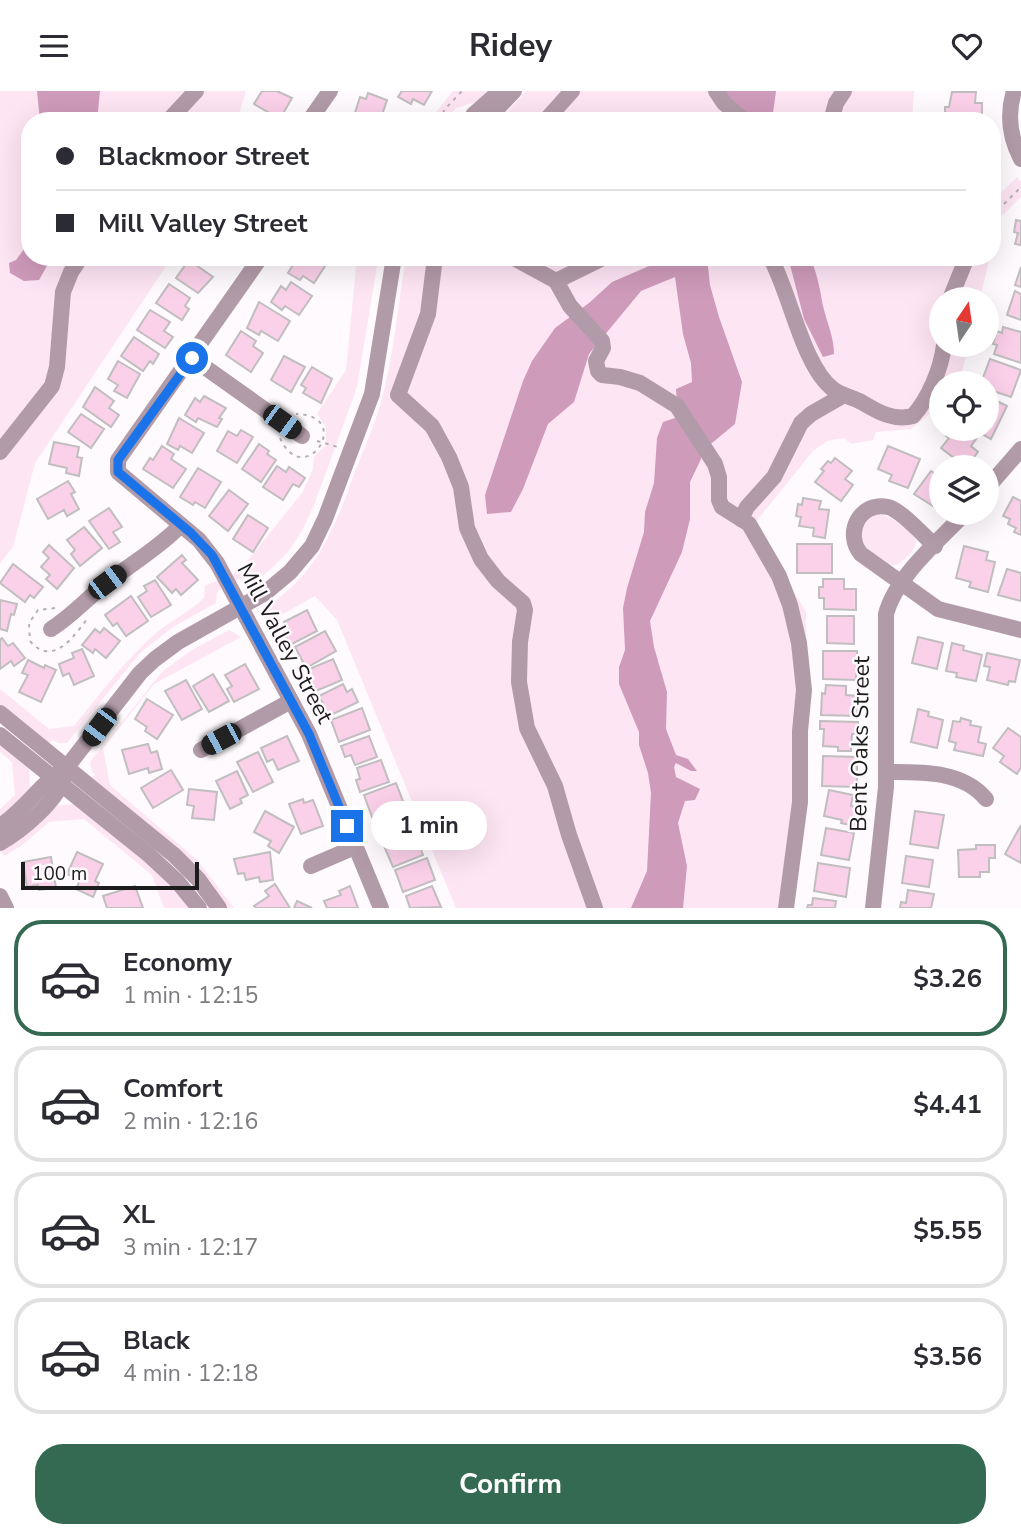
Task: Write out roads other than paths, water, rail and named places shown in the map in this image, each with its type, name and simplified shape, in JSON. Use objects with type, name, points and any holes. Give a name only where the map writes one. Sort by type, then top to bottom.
[{"type":"street","points":[[176,112],[196,91]]},
{"type":"street","points":[[315,112],[330,91]]},
{"type":"street","points":[[479,112],[500,91]]},
{"type":"street","points":[[495,112],[514,91]]},
{"type":"street","points":[[553,112],[572,91]]},
{"type":"street","points":[[834,112],[844,91]]},
{"type":"street","points":[[1014,91],[1010,112],[1011,129],[1021,159]]},
{"type":"street","points":[[720,97],[736,112]]},
{"type":"street","points":[[0,452],[52,386],[57,367],[63,292],[75,266]]},
{"type":"street","points":[[255,266],[192,358],[302,436]]},
{"type":"street","points":[[0,843],[31,820],[66,767],[140,673],[171,646],[265,593],[305,555],[321,530],[372,394],[393,266]]},
{"type":"street","points":[[434,266],[428,314],[398,395],[432,426],[449,457],[461,487],[467,528],[481,559],[498,581],[523,603],[525,610],[520,642],[519,682],[527,728],[555,786],[595,908]]},
{"type":"street","points":[[528,266],[556,281],[575,312],[602,341],[603,348],[596,361],[598,372],[640,383],[677,406],[717,470],[722,507],[749,524],[779,576],[796,622],[804,689],[800,731],[800,802],[786,908]]},
{"type":"street","points":[[556,281],[587,266]]},
{"type":"street","points":[[775,266],[820,374],[834,390],[880,413],[898,418],[913,416],[925,398],[942,357]]},
{"type":"street","points":[[955,287],[963,266]]},
{"type":"street","name":"Mill Valley Street","points":[[192,358],[118,460],[118,472],[212,555],[319,756],[381,908]]},
{"type":"street","points":[[741,519],[747,507],[774,477],[802,423],[811,414],[844,395]]},
{"type":"street","points":[[999,475],[1020,452]]},
{"type":"street","points":[[935,545],[891,508],[872,508],[858,518],[853,534],[858,551],[925,601],[944,611],[1021,629]]},
{"type":"street","points":[[51,629],[181,525]]},
{"type":"street","name":"Bent Oaks Street","points":[[873,908],[884,818],[886,772],[885,620],[891,599],[900,584],[954,525]]},
{"type":"street","points":[[201,750],[291,702]]},
{"type":"street","points":[[0,713],[174,855],[198,879],[219,908]]},
{"type":"street","points":[[0,735],[167,871],[200,908]]},
{"type":"street","points":[[886,772],[927,773],[951,778],[969,784],[986,799]]},
{"type":"street","points":[[0,826],[57,780]]},
{"type":"street","points":[[311,866],[355,847]]},
{"type":"street","points":[[0,896],[6,908]]}]
